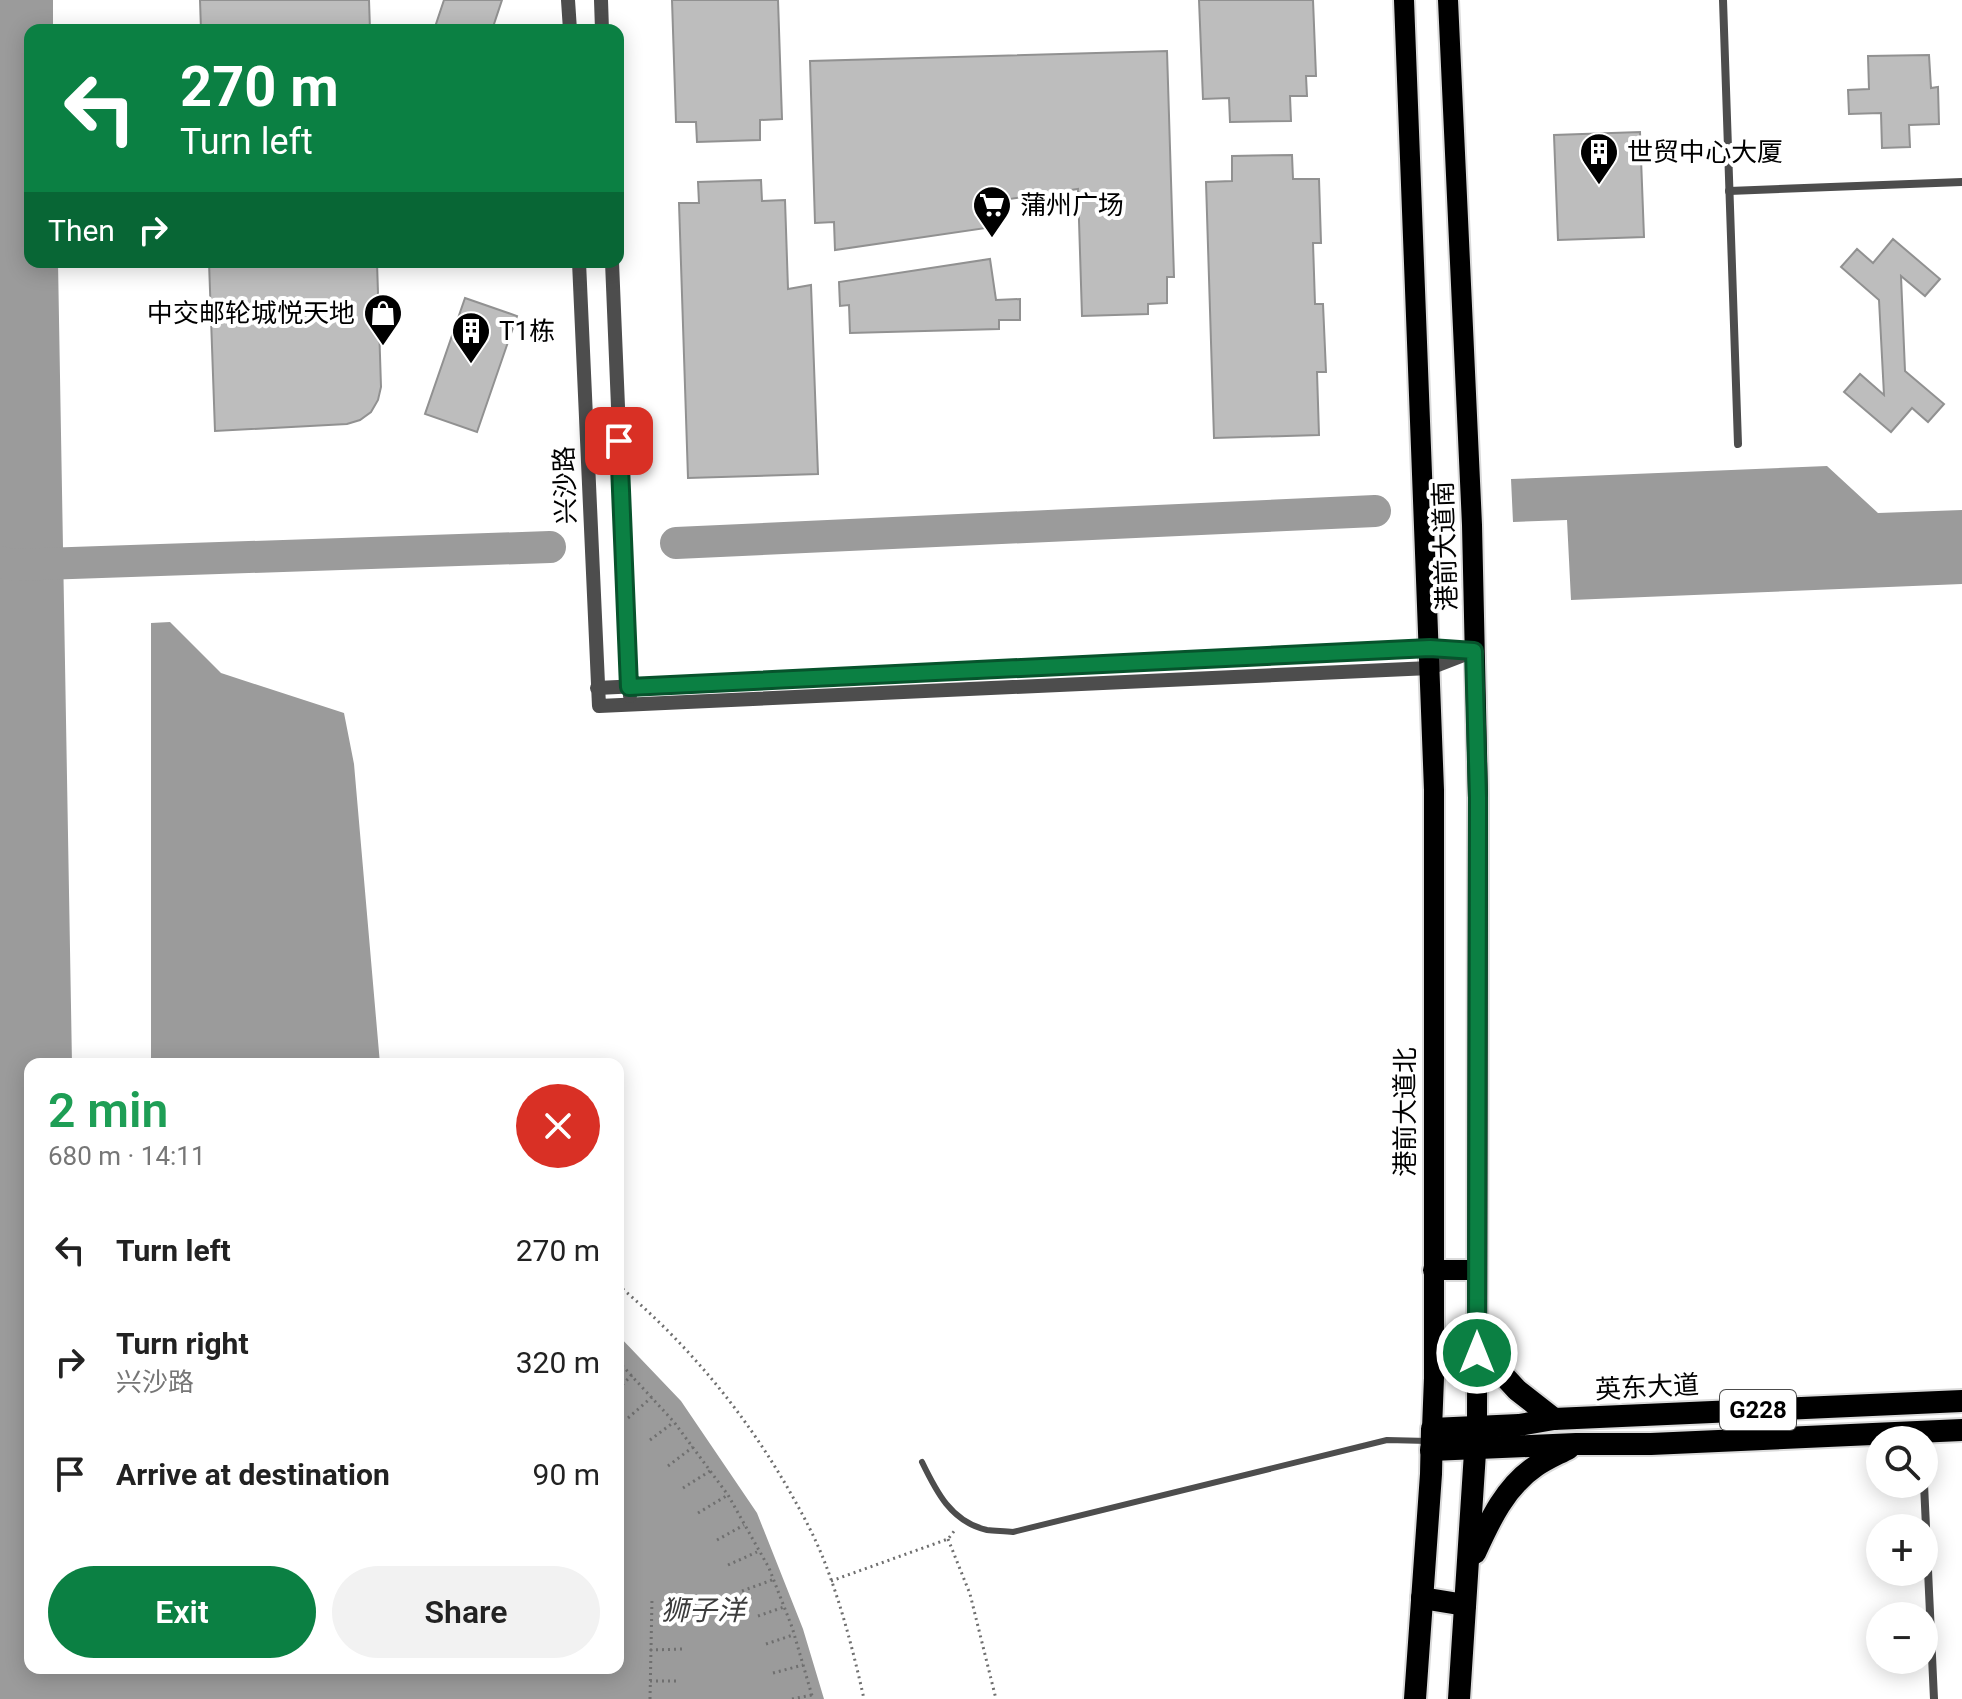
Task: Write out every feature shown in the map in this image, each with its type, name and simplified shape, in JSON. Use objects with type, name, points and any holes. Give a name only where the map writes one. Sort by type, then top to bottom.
[{"type":"highway","points":[[1477,1331],[1505,1377],[1554,1419]]},
{"type":"highway","name":"英东大道","points":[[1476,1438],[1519,1425],[1554,1419],[1962,1401]]},
{"type":"highway","name":"英东大道","points":[[1938,1434],[1962,1430]]},
{"type":"highway","name":"英东大道","points":[[1432,1440],[1476,1438],[1576,1444],[1651,1444],[1866,1438]]},
{"type":"highway","points":[[1459,1699],[1476,1438]]},
{"type":"highway","name":"港前大道北","points":[[1415,1699],[1432,1440]]},
{"type":"highway","points":[[1468,1569],[1490,1518],[1515,1484],[1535,1467],[1576,1444]]},
{"type":"highway","points":[[1422,1598],[1465,1605]]},
{"type":"main road","name":"港前大道南","points":[[1404,0],[1425,524]]},
{"type":"main road","name":"港前大道南","points":[[1448,0],[1471,509],[1478,798],[1476,1438]]},
{"type":"main road","name":"港前大道北","points":[[1425,524],[1434,790],[1432,1440]]},
{"type":"main road","points":[[1433,1270],[1477,1270]]},
{"type":"street","points":[[568,0],[570,24]]},
{"type":"street","points":[[601,0],[602,24]]},
{"type":"street","points":[[1723,0],[1738,444]]},
{"type":"street","points":[[1729,191],[1962,182]]},
{"type":"street","name":"兴沙路","points":[[579,268],[599,706],[630,705]]},
{"type":"street","points":[[612,268],[630,705],[1430,658],[1474,651]]},
{"type":"street","points":[[597,688],[1430,658]]},
{"type":"street","points":[[1920,1402],[1921,1426]]},
{"type":"street","points":[[1925,1498],[1934,1699]]},
{"type":"lane","points":[[922,1462],[942,1498],[958,1518],[985,1530],[1013,1532],[1387,1440],[1432,1440]]},
{"type":"path","points":[[624,1290],[710,1375],[748,1423],[803,1515],[831,1581],[864,1699]]},
{"type":"path","points":[[624,1367],[693,1447],[728,1495],[759,1551],[784,1607],[812,1697],[792,1699]]},
{"type":"path","points":[[624,1383],[632,1375]]},
{"type":"path","points":[[628,1418],[652,1397]]},
{"type":"path","points":[[650,1440],[674,1422]]},
{"type":"path","points":[[668,1466],[693,1447]]},
{"type":"path","points":[[683,1488],[710,1471]]},
{"type":"path","points":[[698,1513],[728,1495]]},
{"type":"path","points":[[831,1581],[948,1539],[963,1520]]},
{"type":"path","points":[[717,1540],[744,1525]]},
{"type":"path","points":[[948,1539],[970,1594],[996,1699]]},
{"type":"path","points":[[728,1565],[759,1551]]},
{"type":"path","points":[[742,1591],[773,1579]]},
{"type":"path","points":[[650,1699],[652,1598]]},
{"type":"path","points":[[758,1616],[784,1607]]},
{"type":"path","points":[[766,1644],[794,1635]]},
{"type":"path","points":[[650,1650],[684,1649]]},
{"type":"path","points":[[773,1673],[803,1665]]},
{"type":"path","points":[[650,1681],[678,1681]]},
{"type":"water","name":"狮子洋","points":[[0,0],[53,0],[53,24],[24,24],[24,268],[58,268],[72,1058],[24,1058],[24,1674],[624,1674],[624,1341],[681,1401],[757,1513],[803,1629],[824,1699],[0,1699]]},
{"type":"water","points":[[1827,466],[1878,513],[1962,510],[1962,584],[1571,600],[1567,520],[1513,522],[1511,479]]},
{"type":"water","points":[[170,622],[221,673],[344,713],[354,764],[379,1058],[151,1058],[151,623]]},
{"type":"pier","points":[[151,619],[151,1058],[147,1058],[147,623]]},
{"type":"pier","points":[[70,748],[76,1058],[74,1058]]},
{"type":"building","points":[[200,0],[369,0],[370,24],[201,24]]},
{"type":"building","points":[[444,0],[502,0],[494,24],[436,24]]},
{"type":"building","points":[[672,0],[778,0],[782,119],[760,120],[760,140],[697,142],[696,122],[676,122]]},
{"type":"building","points":[[1199,0],[1313,0],[1316,76],[1306,76],[1307,96],[1290,96],[1291,121],[1230,122],[1229,98],[1203,99]]},
{"type":"building","points":[[1167,51],[1174,277],[1167,277],[1167,303],[1148,304],[1148,314],[1082,316],[1078,189],[982,203],[986,228],[835,250],[834,222],[815,223],[810,61]]},
{"type":"building","points":[[1929,55],[1931,88],[1938,87],[1939,124],[1909,125],[1910,147],[1882,148],[1881,113],[1849,114],[1848,90],[1869,89],[1868,56]]},
{"type":"building","name":"世贸中心大厦","points":[[1640,132],[1644,237],[1558,240],[1554,135]]},
{"type":"building","points":[[1292,155],[1293,179],[1319,179],[1321,243],[1313,243],[1315,304],[1323,304],[1326,372],[1317,372],[1319,435],[1214,438],[1206,182],[1232,181],[1232,156]]},
{"type":"building","points":[[761,180],[762,201],[785,200],[788,289],[811,285],[818,474],[688,478],[679,203],[699,203],[698,182]]},
{"type":"building","points":[[1893,239],[1940,279],[1925,296],[1901,276],[1905,371],[1944,404],[1928,422],[1912,408],[1891,432],[1844,392],[1860,374],[1884,395],[1879,300],[1841,267],[1857,249],[1873,263]]},
{"type":"building","points":[[990,259],[996,300],[1020,299],[1020,320],[999,320],[999,329],[850,333],[849,305],[840,306],[839,282]]},
{"type":"building","points":[[209,268],[377,268],[381,387],[371,412],[347,424],[215,431]]},
{"type":"building","name":"T1栋","points":[[465,298],[517,316],[477,432],[425,414]]},
{"type":"waterway","points":[[676,543],[1375,511]]},
{"type":"waterway","points":[[0,562],[13,565],[550,547]]},
{"type":"place","name":"世贸中心大厦","points":[[1599,186]]},
{"type":"place","name":"蒲州广场","points":[[992,239]]},
{"type":"place","name":"中交邮轮城悦天地","points":[[383,347]]},
{"type":"place","name":"T1栋","points":[[471,365]]},
{"type":"route","points":[[619,441],[629,687],[1430,648],[1474,651],[1478,798],[1477,1353]]}]
